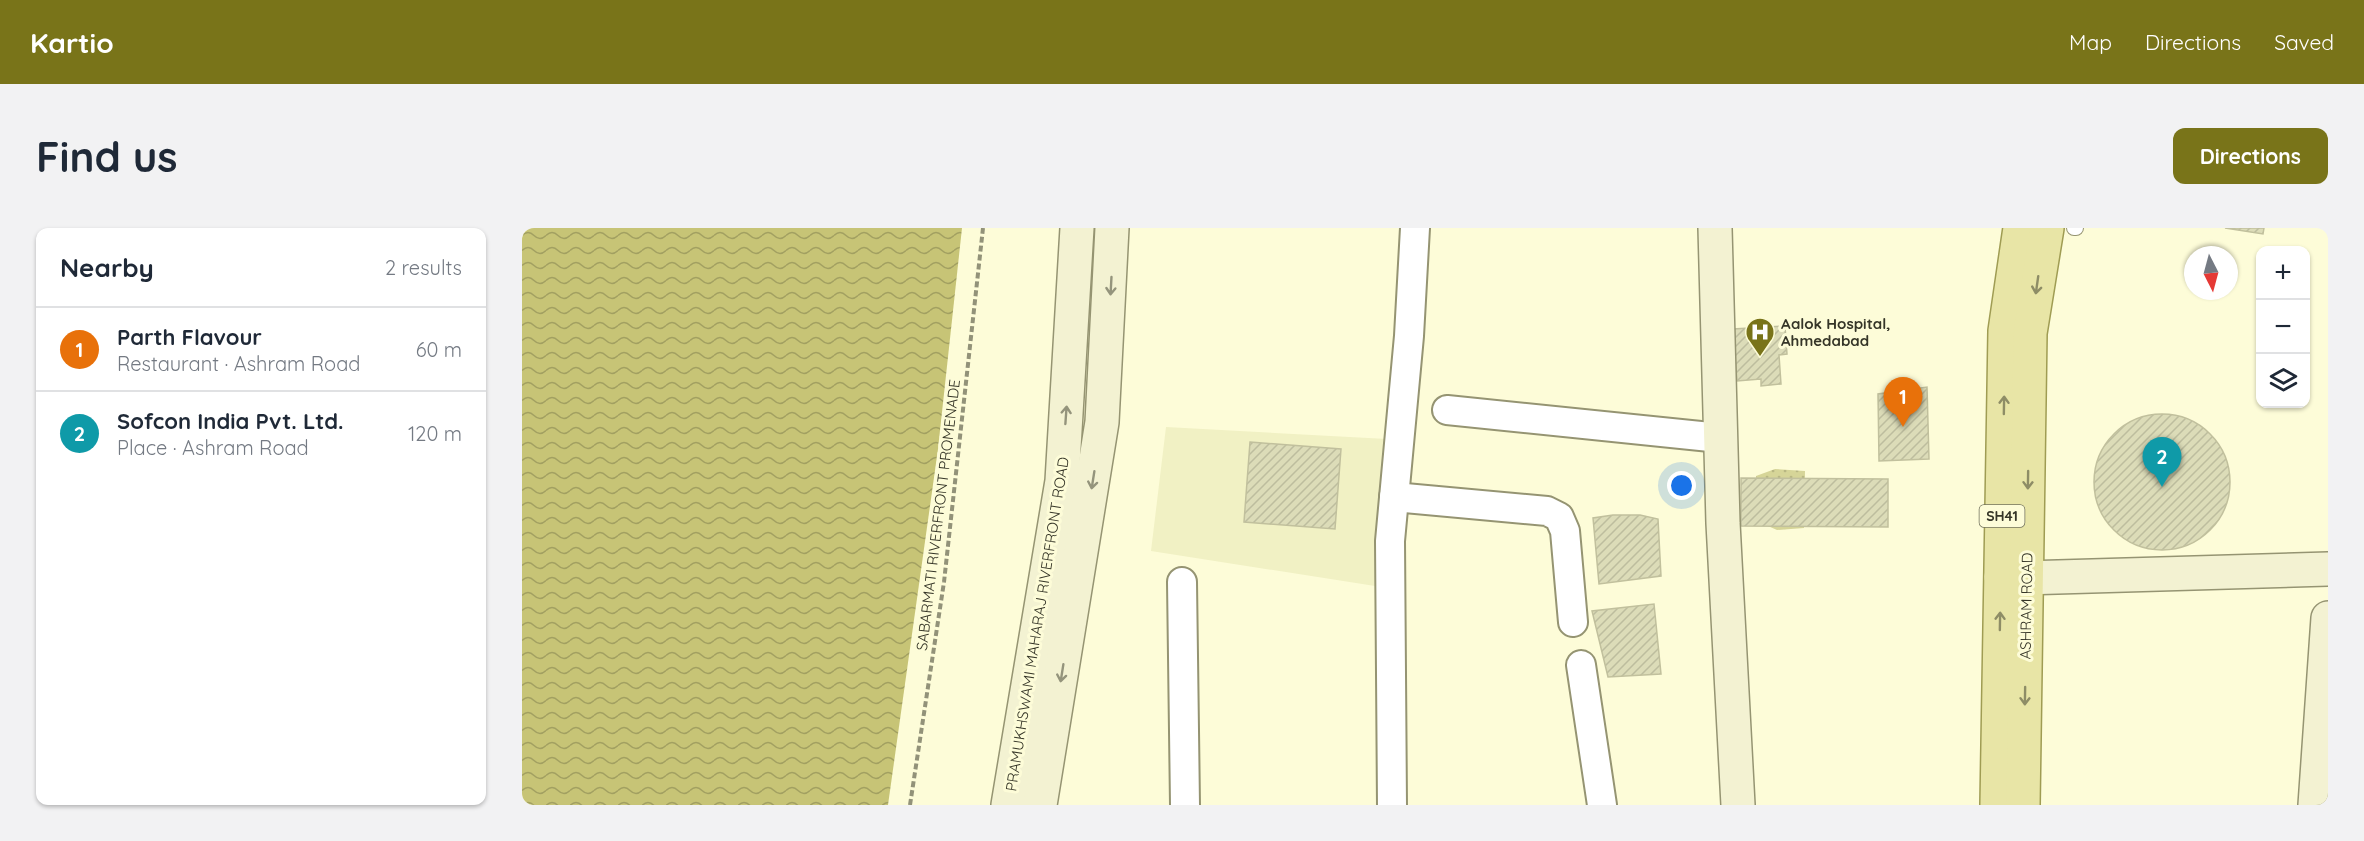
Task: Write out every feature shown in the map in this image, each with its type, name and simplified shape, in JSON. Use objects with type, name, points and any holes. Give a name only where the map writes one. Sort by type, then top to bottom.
[{"type":"main road","name":"ASHRAM ROAD","points":[[2020,228],[2005,331],[2023,805]]},
{"type":"main road","name":"ASHRAM ROAD","points":[[1997,805],[2030,333],[2047,228]]},
{"type":"street","name":"PRAMUKHSWAMI MAHARAJ RIVERFRONT ROAD","points":[[1008,805],[1062,482],[1077,228]]},
{"type":"street","points":[[1040,805],[1102,422],[1112,228]]},
{"type":"street","points":[[1392,805],[1390,541],[1409,336],[1416,228]]},
{"type":"street","points":[[1715,228],[1720,438],[1738,805]]},
{"type":"street","points":[[1447,410],[1720,438]]},
{"type":"street","points":[[1394,497],[1546,511],[1559,517],[1564,531],[1573,622]]},
{"type":"street","points":[[2014,577],[2328,569]]},
{"type":"street","points":[[1182,582],[1185,805]]},
{"type":"street","points":[[2315,805],[2328,618]]},
{"type":"street","points":[[1581,665],[1602,805]]},
{"type":"path","name":"SABARMATI RIVERFRONT PROMENADE","points":[[910,805],[944,582],[983,228]]},
{"type":"shaded area","points":[[1166,427],[1387,439],[1375,586],[1151,551]]},
{"type":"shaded area","points":[[1775,469],[1805,471],[1804,528],[1777,530],[1759,522],[1756,476]]},
{"type":"water","points":[[522,228],[962,228],[938,449],[888,805],[522,805]]},
{"type":"building","points":[[2225,228],[2264,228],[2263,234]]},
{"type":"building","points":[[1785,326],[1787,354],[1779,355],[1781,384],[1761,386],[1761,379],[1737,381],[1733,329]]},
{"type":"building","points":[[1927,387],[1929,459],[1879,461],[1878,394]]},
{"type":"building","points":[[2162,414],[2188,419],[2200,425],[2210,434],[2219,444],[2225,456],[2230,482],[2225,508],[2219,520],[2210,530],[2200,539],[2188,545],[2162,550],[2136,545],[2124,539],[2114,530],[2105,520],[2099,508],[2094,482],[2099,456],[2105,444],[2114,434],[2124,425],[2136,419]]},
{"type":"building","points":[[1250,442],[1341,449],[1335,529],[1244,522]]},
{"type":"building","points":[[1741,478],[1888,479],[1888,527],[1741,526]]},
{"type":"building","points":[[1640,515],[1658,519],[1661,576],[1599,584],[1593,518]]},
{"type":"building","points":[[1654,604],[1661,674],[1608,677],[1592,611]]},
{"type":"place","name":"Aalok Hospital, Ahmedabad","points":[[1760,358]]},
{"type":"place","name":"Parth Flavour","points":[[1903,427]]},
{"type":"place","name":"Sofcon India Pvt. Ltd.","points":[[2162,487]]}]
